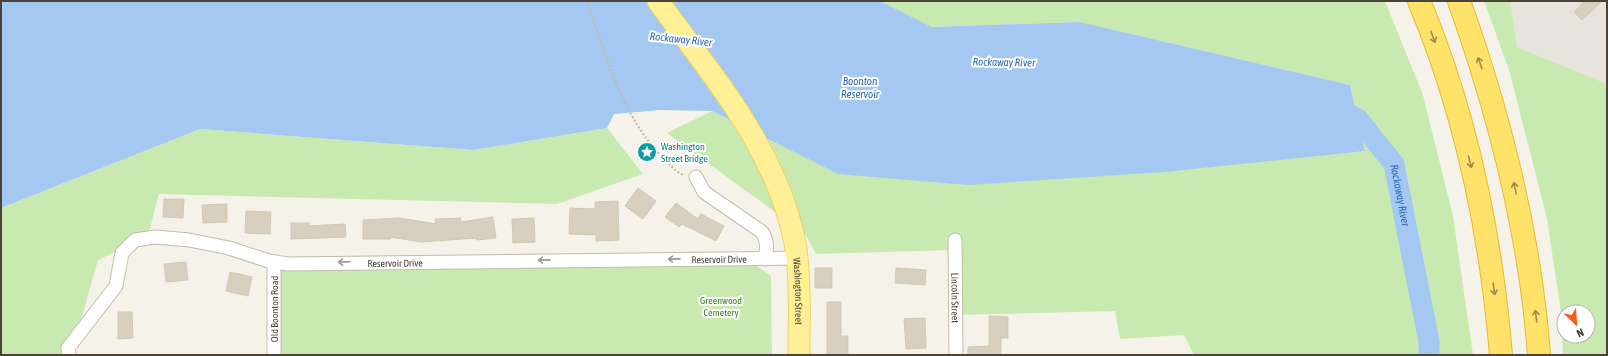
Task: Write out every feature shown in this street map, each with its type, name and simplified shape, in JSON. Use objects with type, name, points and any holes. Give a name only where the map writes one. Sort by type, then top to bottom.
[{"type":"highway","points":[[1418,1],[1449,86],[1472,168],[1491,264],[1501,355]]},
{"type":"highway","points":[[1459,1],[1485,76],[1508,159],[1526,243],[1539,355]]},
{"type":"main road","name":"Washington Street","points":[[658,1],[756,140],[781,192],[791,227],[797,258],[800,355]]},
{"type":"street","points":[[696,177],[704,192],[762,232],[766,238],[767,248],[765,258]]},
{"type":"street","name":"Reservoir Drive","points":[[69,355],[68,348],[116,286],[122,253],[135,240],[155,237],[189,240],[229,248],[274,262],[288,264],[797,258]]},
{"type":"street","name":"Lincoln Street","points":[[956,240],[956,355]]},
{"type":"street","name":"Old Boonton Road","points":[[274,262],[274,355]]},
{"type":"path","points":[[587,1],[620,94],[633,118],[655,149],[680,174],[696,177]]},
{"type":"shaded area","points":[[1510,1],[1607,1],[1607,84],[1516,47]]},
{"type":"green space","points":[[880,1],[1385,1],[1423,95],[1453,216],[1473,355],[1194,355],[1184,335],[1120,339],[1115,311],[955,315],[953,250],[816,254],[805,234],[667,133],[712,111],[838,174],[1365,151],[1350,85],[1080,22],[932,27]]},
{"type":"green space","points":[[1484,1],[1510,1],[1517,47],[1607,84],[1607,355],[1563,355],[1562,344],[1596,344],[1596,304],[1560,304],[1547,219],[1510,73]]},
{"type":"green space","points":[[607,128],[643,174],[557,204],[159,194],[148,236],[98,260],[71,355],[1,355],[1,208],[200,129],[473,150]]},
{"type":"green space","name":"Greenwood Cemetery","points":[[743,256],[771,276],[772,355],[271,355],[272,265]]},
{"type":"water","name":"Boonton Reservoir","points":[[1,1],[880,1],[932,27],[1080,22],[1350,85],[1365,151],[1164,172],[968,185],[838,174],[712,111],[660,110],[614,114],[607,128],[473,150],[200,129],[1,208]]},
{"type":"building","points":[[1585,1],[1602,1],[1582,20],[1574,12]]},
{"type":"building","points":[[638,188],[656,201],[643,219],[625,206]]},
{"type":"building","points":[[164,199],[184,199],[183,218],[163,217]]},
{"type":"building","points":[[618,201],[619,240],[596,241],[596,235],[569,234],[570,208],[595,209],[595,202]]},
{"type":"building","points":[[676,203],[698,219],[701,214],[724,226],[716,241],[682,224],[679,227],[665,217]]},
{"type":"building","points":[[227,204],[227,222],[203,223],[202,205]]},
{"type":"building","points":[[246,211],[271,212],[270,234],[245,233]]},
{"type":"building","points":[[493,217],[496,238],[421,242],[390,237],[391,239],[363,239],[363,220],[400,218],[436,224],[435,219],[461,218],[461,222]]},
{"type":"building","points":[[534,218],[535,242],[513,243],[512,219]]},
{"type":"building","points":[[291,223],[309,223],[309,226],[345,224],[346,237],[291,239]]},
{"type":"building","points":[[186,262],[188,280],[166,282],[164,264]]},
{"type":"building","points":[[815,268],[832,268],[832,288],[815,288]]},
{"type":"building","points":[[896,268],[926,270],[925,285],[895,283]]},
{"type":"building","points":[[230,272],[252,277],[248,296],[226,291]]},
{"type":"building","points":[[827,302],[841,302],[841,336],[848,336],[848,355],[827,355]]},
{"type":"building","points":[[118,312],[132,312],[133,338],[118,339]]},
{"type":"building","points":[[989,316],[1008,317],[1008,338],[1001,338],[1001,355],[968,355],[968,347],[989,346]]},
{"type":"building","points":[[925,318],[926,348],[906,349],[904,319]]},
{"type":"waterway","name":"Rockaway River","points":[[1332,105],[1358,119],[1394,164],[1429,342],[1429,355]]},
{"type":"place","name":"Washington Street Bridge","points":[[647,152]]}]
